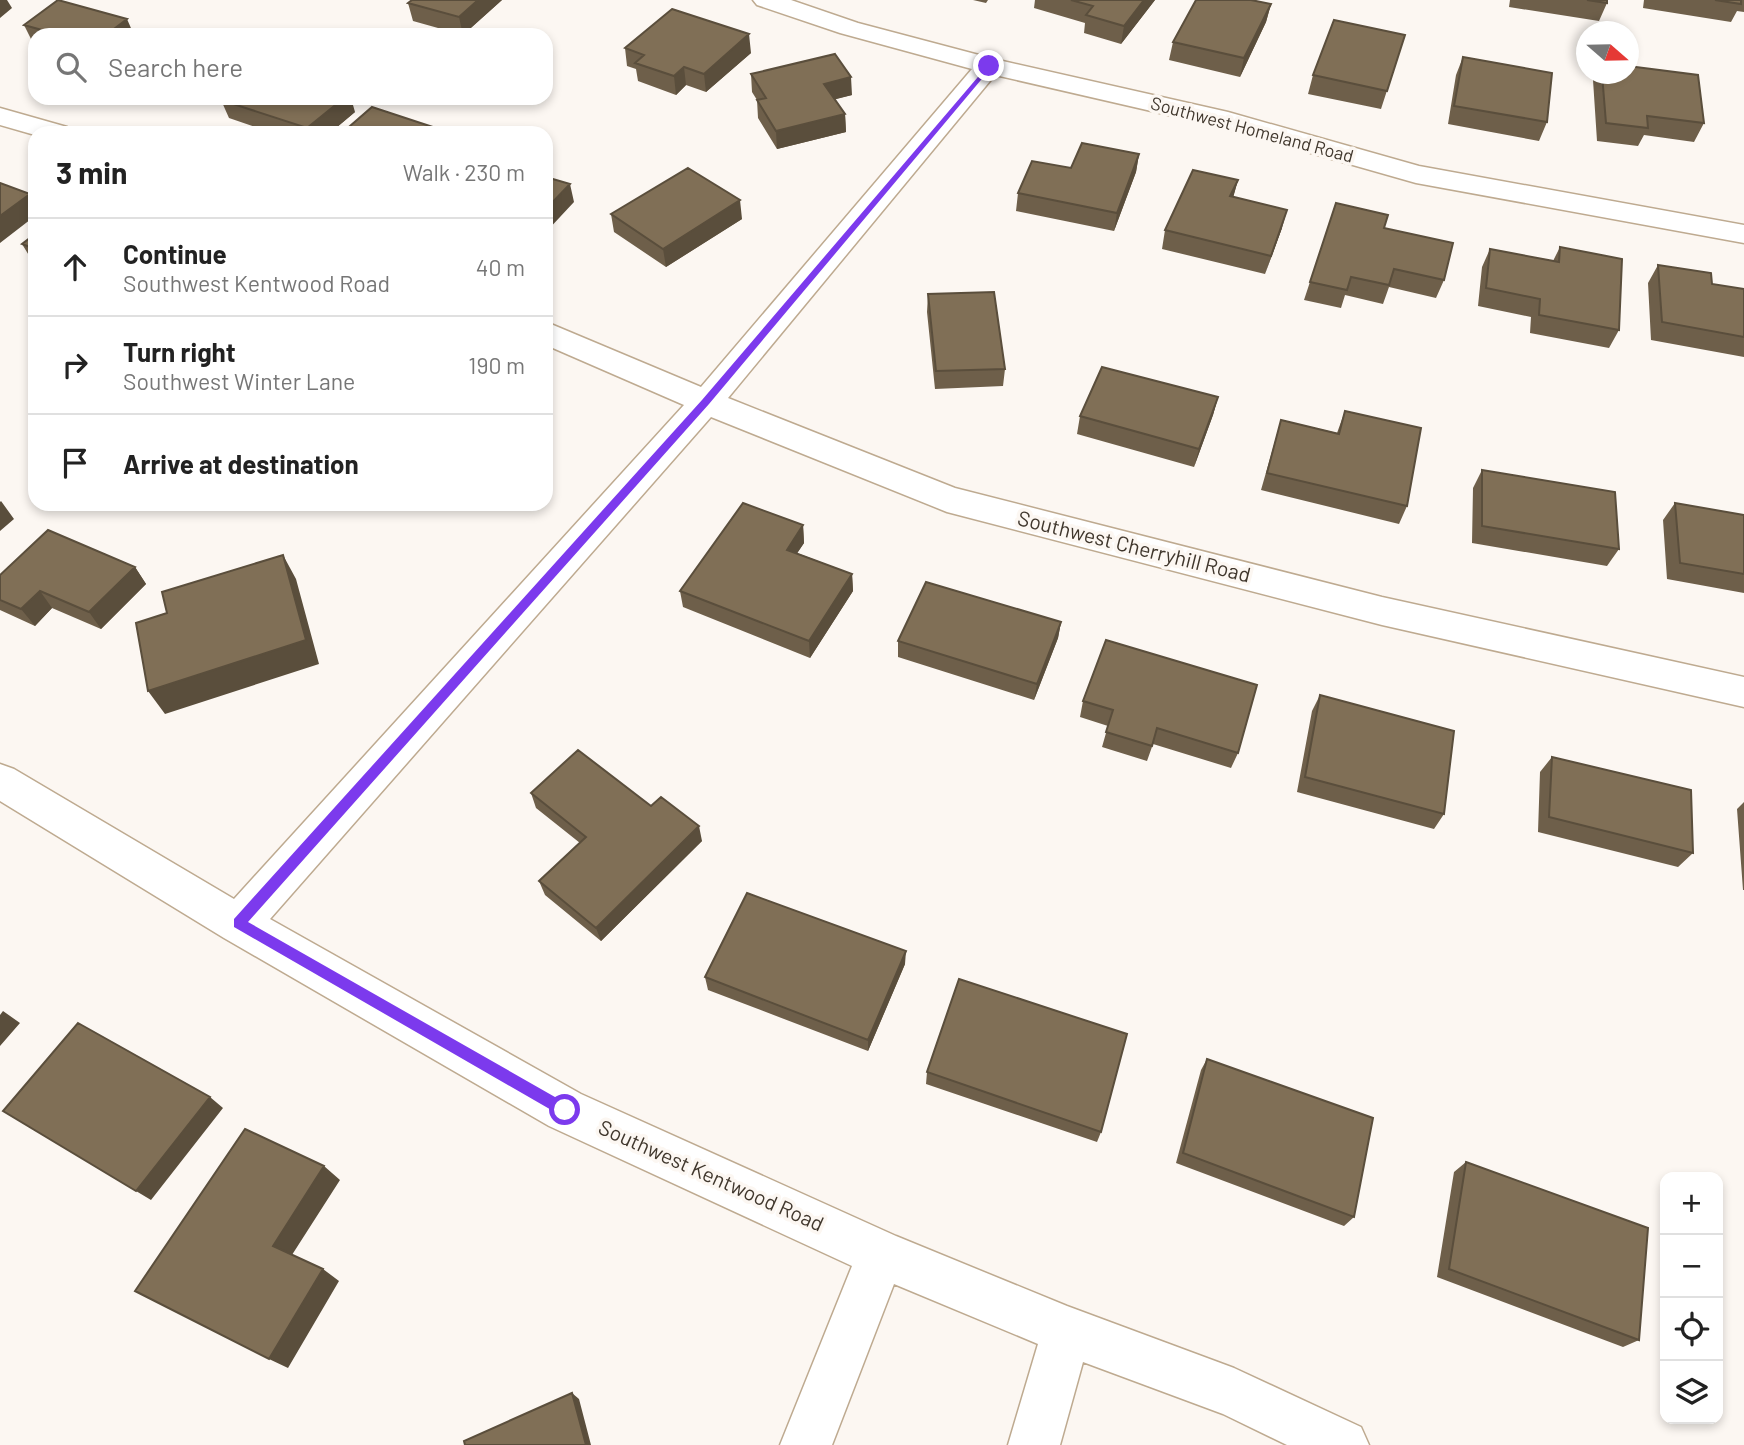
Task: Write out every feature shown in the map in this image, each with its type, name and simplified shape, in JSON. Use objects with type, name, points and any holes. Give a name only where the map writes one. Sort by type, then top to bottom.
[{"type":"street","name":"Southwest Homeland Road","points":[[766,0],[849,27],[989,66],[1218,118],[1416,174],[1744,234]]},
{"type":"street","points":[[239,923],[706,402],[989,66]]},
{"type":"street","points":[[0,116],[34,126]]},
{"type":"street","name":"Southwest Cherryhill Road","points":[[553,336],[706,402],[947,499],[1382,611],[1744,692]]},
{"type":"street","name":"Southwest Kentwood Road","points":[[0,781],[239,923],[565,1110],[881,1254],[1068,1331],[1234,1393],[1343,1445]]},
{"type":"street","points":[[806,1445],[881,1254]]},
{"type":"street","points":[[1034,1445],[1068,1331]]},
{"type":"building","points":[[58,0],[127,19],[115,28],[35,28],[24,25]]},
{"type":"building","points":[[412,0],[478,0],[459,17],[408,3]]},
{"type":"building","points":[[1071,0],[1144,0],[1124,26],[1086,15],[1093,6]]},
{"type":"building","points":[[1196,0],[1251,0],[1271,4],[1244,58],[1173,42]]},
{"type":"building","points":[[1715,0],[1741,0],[1741,4]]},
{"type":"building","points":[[672,9],[749,34],[704,74],[684,67],[674,76],[635,63],[644,55],[625,48]]},
{"type":"building","points":[[1334,20],[1405,35],[1387,91],[1313,75]]},
{"type":"building","points":[[835,54],[851,77],[824,84],[845,114],[776,131],[757,100],[766,98],[751,74]]},
{"type":"building","points":[[1463,57],[1552,73],[1547,122],[1454,106]]},
{"type":"building","points":[[1639,67],[1698,75],[1704,123],[1647,116],[1648,128],[1606,123],[1603,84],[1639,84]]},
{"type":"building","points":[[236,105],[335,105],[309,126],[301,126]]},
{"type":"building","points":[[372,107],[430,126],[350,126]]},
{"type":"building","points":[[1082,143],[1139,154],[1117,213],[1018,193],[1032,161],[1071,168]]},
{"type":"building","points":[[688,168],[740,200],[663,249],[611,214]]},
{"type":"building","points":[[1193,170],[1238,180],[1230,196],[1287,210],[1271,256],[1165,230]]},
{"type":"building","points":[[553,179],[570,184],[553,202]]},
{"type":"building","points":[[0,183],[28,193],[28,195],[0,216]]},
{"type":"building","points":[[1336,203],[1388,215],[1384,228],[1453,243],[1444,280],[1394,269],[1389,285],[1351,277],[1347,290],[1310,282]]},
{"type":"building","points":[[1560,247],[1622,259],[1619,330],[1539,315],[1540,299],[1486,288],[1490,249],[1559,262]]},
{"type":"building","points":[[1658,265],[1711,273],[1712,284],[1744,289],[1744,337],[1662,322]]},
{"type":"building","points":[[994,292],[1005,369],[936,371],[928,294]]},
{"type":"building","points":[[1102,367],[1218,397],[1199,449],[1080,416]]},
{"type":"building","points":[[1345,411],[1421,428],[1407,506],[1267,473],[1281,420],[1339,434]]},
{"type":"building","points":[[1482,470],[1615,492],[1619,549],[1482,526]]},
{"type":"building","points":[[743,503],[803,525],[787,550],[852,574],[809,641],[680,591]]},
{"type":"building","points":[[1675,503],[1744,515],[1744,574],[1680,563]]},
{"type":"building","points":[[48,530],[135,567],[89,612],[40,591],[21,609],[0,600],[0,575]]},
{"type":"building","points":[[283,555],[306,640],[148,691],[136,623],[167,613],[162,592]]},
{"type":"building","points":[[926,582],[1061,622],[1037,684],[898,641]]},
{"type":"building","points":[[1106,640],[1257,685],[1238,753],[1157,728],[1152,746],[1106,732],[1113,710],[1083,701]]},
{"type":"building","points":[[1320,695],[1454,731],[1444,814],[1305,777]]},
{"type":"building","points":[[578,750],[651,806],[661,797],[699,826],[596,928],[539,881],[586,837],[531,793]]},
{"type":"building","points":[[1552,757],[1691,790],[1693,853],[1549,817]]},
{"type":"building","points":[[747,893],[906,951],[868,1040],[705,977]]},
{"type":"building","points":[[959,979],[1127,1034],[1101,1132],[927,1072]]},
{"type":"building","points":[[78,1023],[210,1097],[136,1191],[3,1111]]},
{"type":"building","points":[[1207,1059],[1373,1118],[1354,1217],[1183,1153]]},
{"type":"building","points":[[245,1129],[324,1166],[273,1246],[323,1269],[269,1359],[135,1291]]},
{"type":"building","points":[[1466,1162],[1648,1228],[1639,1340],[1449,1269]]},
{"type":"building","points":[[572,1393],[586,1445],[465,1445],[464,1441]]},
{"type":"route","points":[[565,1110],[239,923],[706,402],[989,66]]}]
